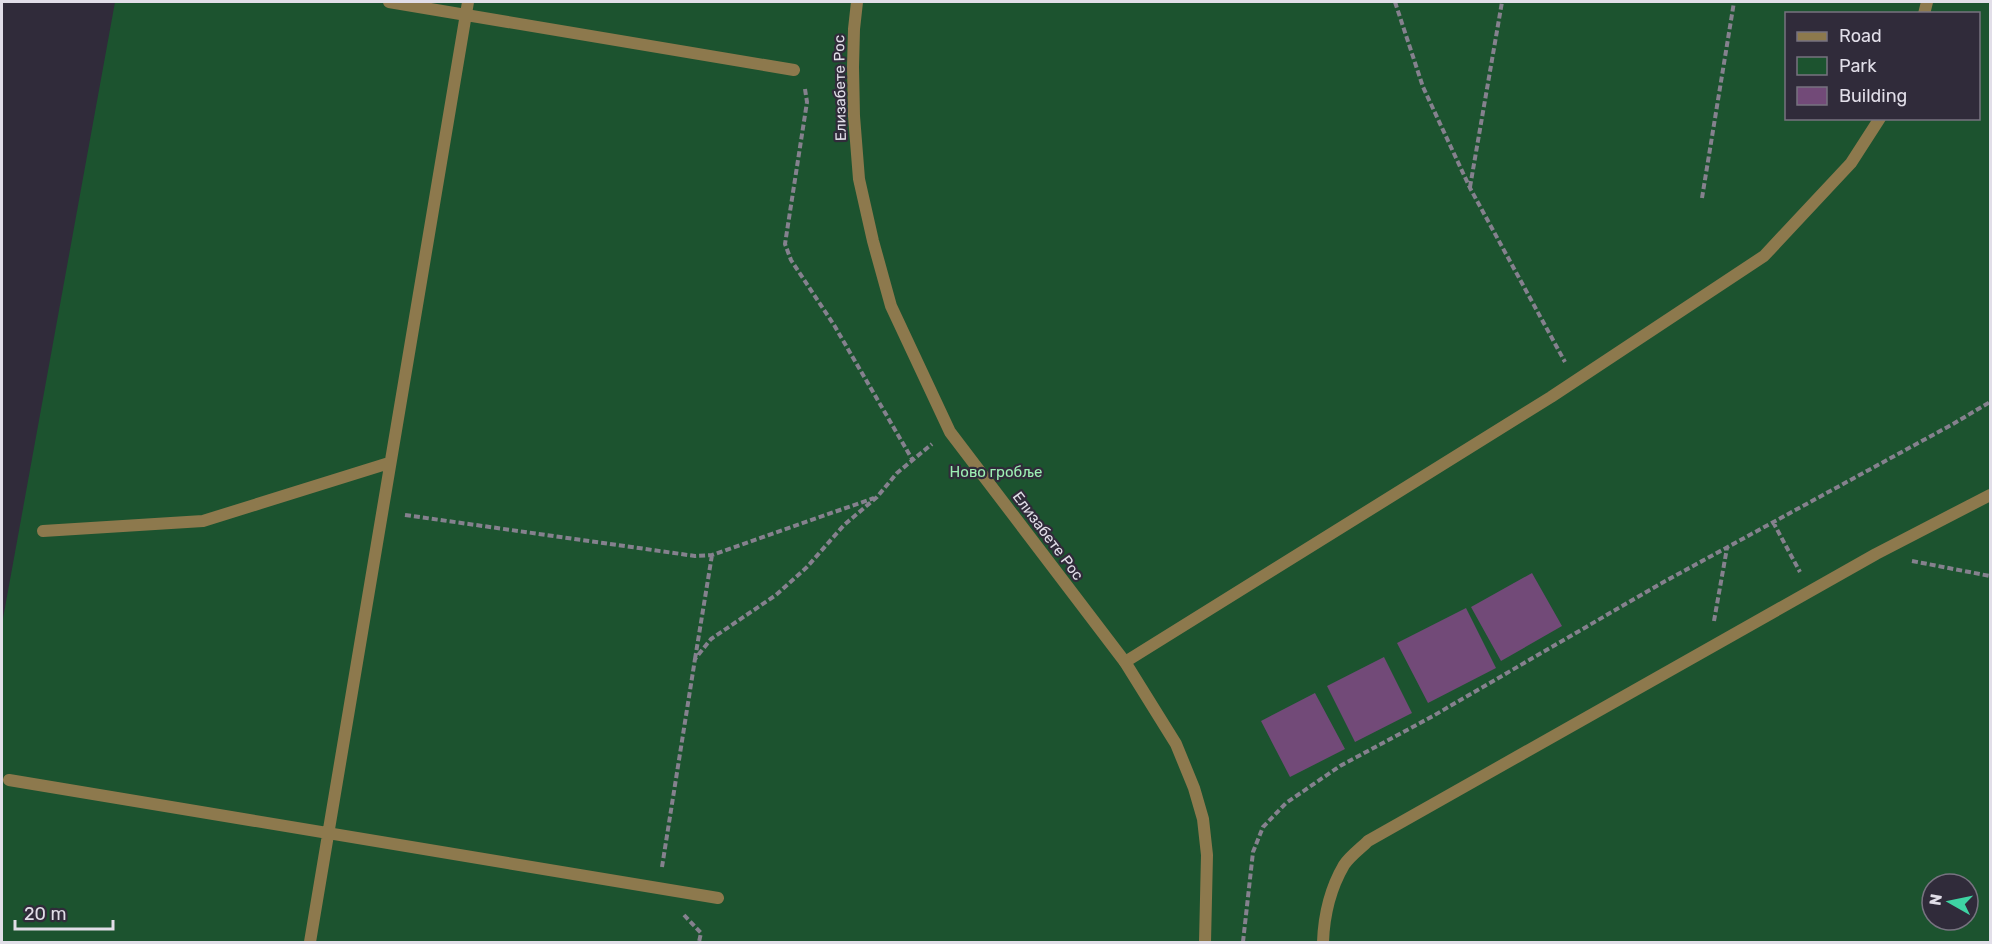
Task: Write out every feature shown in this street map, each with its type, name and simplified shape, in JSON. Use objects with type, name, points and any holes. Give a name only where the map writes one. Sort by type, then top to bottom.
[{"type":"street","points":[[389,2],[794,70]]},
{"type":"street","points":[[310,942],[468,2]]},
{"type":"street","name":"Елизабете Рос","points":[[857,2],[853,66],[859,178],[891,306],[950,432],[1125,662],[1176,744],[1194,788],[1203,819],[1207,855],[1205,942]]},
{"type":"street","points":[[1125,662],[1575,381],[1764,256],[1851,163],[1879,120]]},
{"type":"street","points":[[43,531],[203,521],[389,463]]},
{"type":"street","points":[[1323,942],[1324,920],[1332,890],[1345,864],[1368,841],[1876,554],[1990,495]]},
{"type":"street","points":[[9,780],[718,898]]},
{"type":"path","points":[[1395,2],[1424,87],[1470,188],[1575,381]]},
{"type":"path","points":[[1470,188],[1502,2]]},
{"type":"path","points":[[1701,198],[1734,2]]},
{"type":"path","points":[[794,70],[804,85],[807,102],[785,244],[791,260],[834,325],[912,459]]},
{"type":"path","points":[[1244,942],[1253,852],[1263,827],[1286,803],[1340,766],[1433,716],[1660,584],[1990,402]]},
{"type":"path","points":[[695,659],[711,639],[783,588],[807,567],[844,525],[877,497],[897,473],[912,459],[950,432]]},
{"type":"path","points":[[381,512],[683,554],[712,555],[877,497]]},
{"type":"path","points":[[1773,522],[1805,580]]},
{"type":"path","points":[[1708,649],[1727,548]]},
{"type":"path","points":[[1876,554],[1990,576]]},
{"type":"path","points":[[699,942],[701,933],[658,888],[712,555]]},
{"type":"green space","name":"Ново гробље","points":[[115,2],[1990,2],[1990,942],[2,942],[2,624]]},
{"type":"building","points":[[1532,573],[1562,626],[1501,661],[1471,607]]},
{"type":"building","points":[[1466,608],[1496,668],[1428,703],[1397,643]]},
{"type":"building","points":[[1384,657],[1412,713],[1355,742],[1327,686]]},
{"type":"building","points":[[1315,693],[1345,749],[1290,777],[1261,721]]}]
